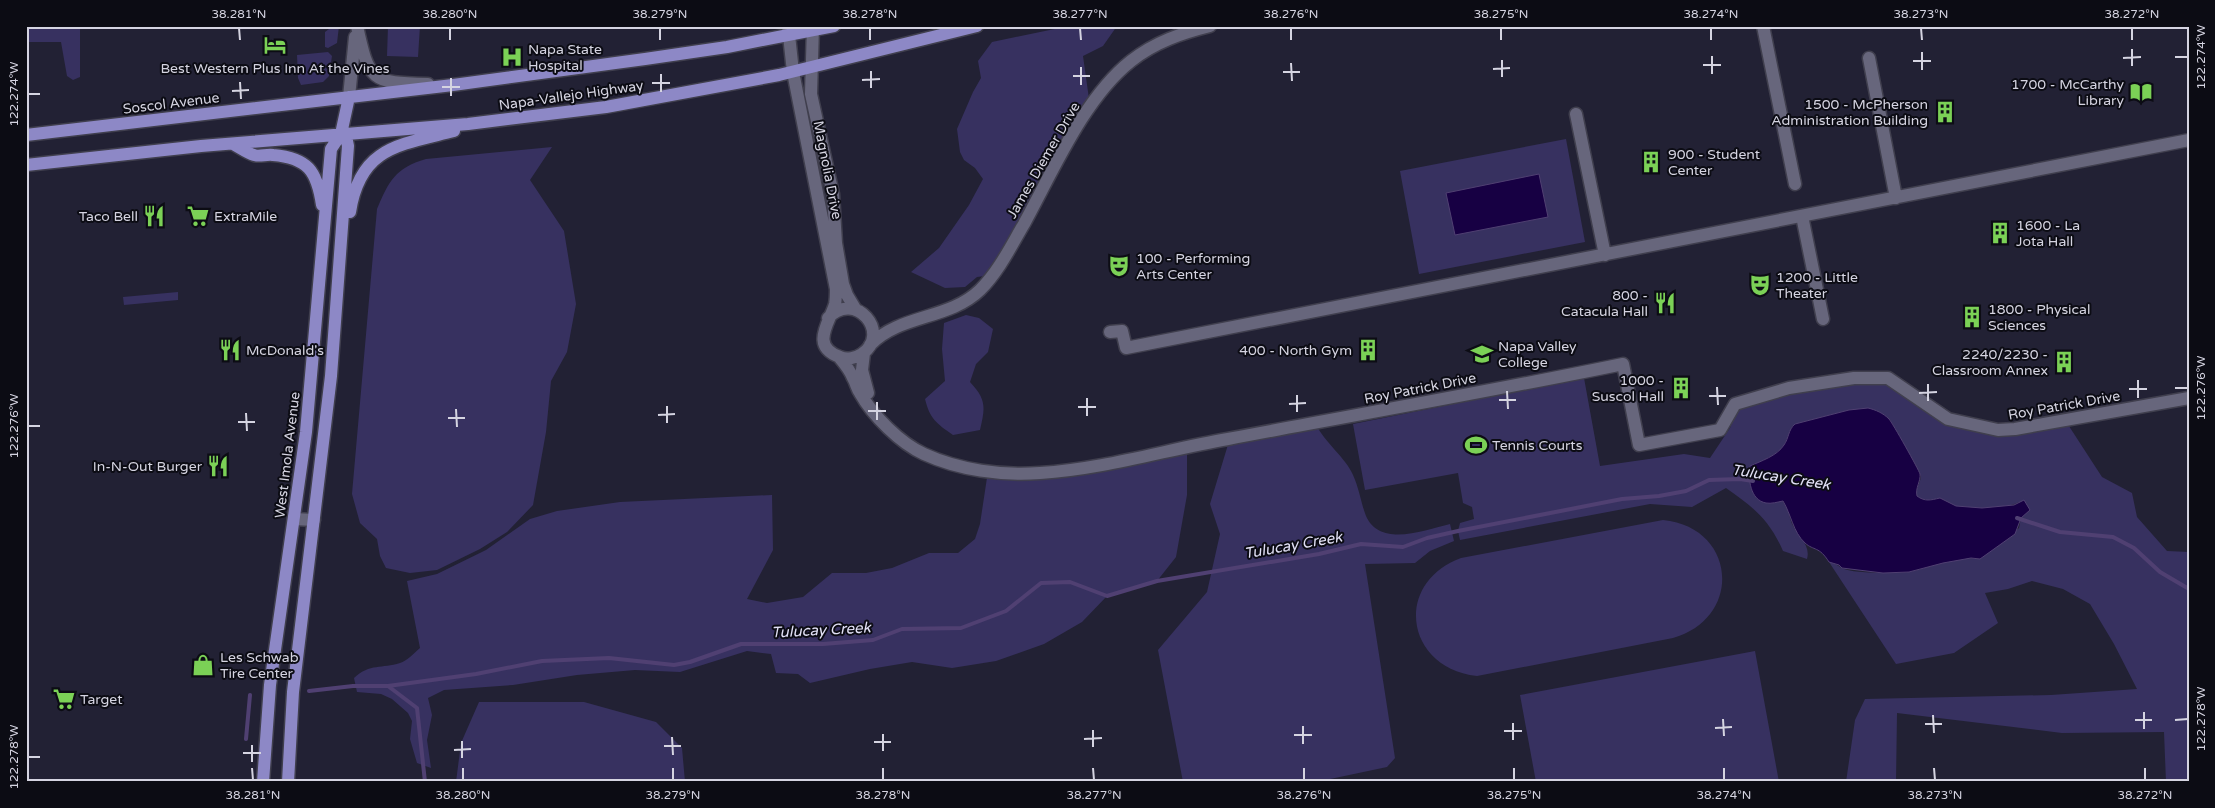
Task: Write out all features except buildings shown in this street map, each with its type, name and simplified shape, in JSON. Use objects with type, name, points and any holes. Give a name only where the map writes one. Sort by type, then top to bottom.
[{"type":"main road","name":"Napa-Vallejo Highway","points":[[349,97],[718,49],[788,30],[834,26]]},
{"type":"main road","name":"Napa-Vallejo Highway","points":[[341,134],[495,121],[606,107],[793,72],[977,26]]},
{"type":"main road","name":"West Imola Avenue","points":[[263,782],[270,685],[306,432],[331,149],[341,134],[349,97]]},
{"type":"main road","name":"Soscol Avenue","points":[[26,135],[349,97]]},
{"type":"main road","points":[[339,286],[351,204],[360,177],[367,166],[382,154],[406,144],[495,121]]},
{"type":"main road","name":"West Imola Avenue","points":[[288,782],[293,692],[331,376],[339,286],[348,146],[347,141],[341,134]]},
{"type":"main road","points":[[26,165],[201,146],[341,134]]},
{"type":"main road","points":[[233,144],[254,155],[283,157],[301,162],[310,167],[320,194],[324,232]]},
{"type":"street","points":[[357,26],[367,66],[378,78],[397,83],[453,84]]},
{"type":"street","points":[[349,97],[357,26]]},
{"type":"street","name":"James Diemer Drive","points":[[867,349],[879,336],[890,329],[955,307],[975,295],[993,275],[1079,125],[1099,94],[1113,77],[1132,60],[1159,43],[1186,32],[1210,26]]},
{"type":"street","points":[[1763,26],[1795,184]]},
{"type":"street","name":"Magnolia Drive","points":[[813,28],[811,94],[832,194],[836,243],[847,295],[870,322],[873,331],[867,349]]},
{"type":"street","name":"Magnolia Drive","points":[[788,30],[793,72],[836,289],[835,305],[824,328],[824,340],[828,349],[839,357]]},
{"type":"street","points":[[1869,58],[1896,198]]},
{"type":"street","points":[[1576,114],[1604,255]]},
{"type":"street","points":[[1110,332],[1122,331],[1126,348],[2189,140]]},
{"type":"street","points":[[1802,216],[1823,319]]},
{"type":"street","points":[[828,318],[839,310],[847,308],[860,312]]},
{"type":"street","name":"James Diemer Drive","points":[[860,312],[875,320],[888,322],[913,321]]},
{"type":"street","points":[[839,357],[852,358],[867,349]]},
{"type":"street","name":"Roy Patrick Drive","points":[[867,349],[862,377],[874,412]]},
{"type":"street","name":"Roy Patrick Drive","points":[[839,357],[853,377],[860,394],[874,412],[900,439],[922,453],[988,471],[1039,473],[1101,466],[1204,443],[1624,364],[1639,445],[1720,430],[1735,404],[1789,388],[1854,378],[1888,378],[1948,419],[1998,430],[2015,429],[2189,398]]},
{"type":"street","points":[[294,518],[314,520]]},
{"type":"shaded area","points":[[26,26],[80,26],[80,77],[73,80],[67,76],[61,42],[26,42]]},
{"type":"shaded area","points":[[333,26],[339,26],[337,43],[328,48],[325,47],[325,32]]},
{"type":"shaded area","points":[[388,26],[420,26],[418,57],[387,56]]},
{"type":"shaded area","points":[[1069,26],[1117,26],[1103,46],[1083,56],[1090,106],[993,275],[977,277],[965,287],[945,288],[911,272],[939,248],[969,205],[983,179],[975,168],[964,160],[960,152],[957,129],[981,78],[978,61],[992,42]]},
{"type":"shaded area","points":[[328,52],[332,56],[329,76],[323,82],[301,85],[298,78],[297,55]]},
{"type":"shaded area","points":[[1566,139],[1585,242],[1419,274],[1400,171]]},
{"type":"shaded area","points":[[552,147],[530,180],[564,231],[576,304],[567,352],[551,381],[546,432],[533,505],[507,532],[480,549],[437,570],[410,573],[386,568],[380,556],[377,539],[360,523],[352,494],[377,209],[394,177],[407,167],[426,159]]},
{"type":"shaded area","points":[[178,292],[178,300],[124,305],[123,297]]},
{"type":"shaded area","points":[[966,315],[979,318],[993,329],[988,352],[976,364],[970,382],[982,399],[984,410],[980,430],[953,435],[934,420],[925,399],[945,381],[942,349],[944,323]]},
{"type":"shaded area","points":[[1584,378],[1600,466],[1684,454],[1710,458],[1730,428],[1737,410],[1754,398],[1888,378],[1935,412],[1981,428],[2065,420],[2102,477],[2132,493],[2137,517],[2167,551],[2189,552],[2189,782],[2166,782],[2164,732],[2062,733],[1897,713],[1896,782],[1846,782],[1855,720],[1865,699],[2051,695],[2137,689],[2114,644],[2090,604],[2063,589],[2032,581],[2008,589],[1985,593],[1998,623],[1954,653],[1896,664],[1829,562],[1847,570],[1894,573],[1908,572],[1961,558],[1977,559],[2019,528],[2021,518],[2019,502],[2006,506],[1969,508],[1955,506],[1940,498],[1925,500],[1917,496],[1917,488],[1921,477],[1920,473],[1890,420],[1849,410],[1795,424],[1781,449],[1750,467],[1747,477],[1776,495],[1785,505],[1792,524],[1806,545],[1807,559],[1783,551],[1766,522],[1744,501],[1726,488],[1692,507],[1650,504],[1460,540],[1458,531],[1460,523],[1474,519],[1472,507],[1463,503],[1458,473],[1365,490],[1353,424]]},
{"type":"shaded area","points":[[1315,423],[1350,469],[1366,516],[1373,526],[1382,532],[1404,534],[1416,533],[1450,524],[1454,541],[1430,551],[1415,563],[1365,564],[1395,758],[1387,767],[1316,782],[1183,782],[1158,650],[1207,592],[1220,534],[1210,504],[1230,438]]},
{"type":"shaded area","points":[[1187,446],[1187,495],[1176,557],[1157,581],[1107,596],[1082,622],[1044,644],[996,661],[952,668],[912,662],[870,669],[810,683],[798,674],[776,673],[771,654],[747,651],[680,672],[635,670],[577,675],[513,685],[444,690],[428,698],[432,715],[427,740],[431,768],[417,763],[410,739],[412,721],[408,713],[392,699],[381,694],[357,692],[354,678],[360,673],[371,668],[403,662],[420,648],[407,581],[437,574],[486,550],[530,519],[557,511],[620,502],[772,495],[773,550],[747,599],[767,603],[803,597],[832,573],[866,573],[892,568],[929,553],[958,553],[975,539],[980,524],[988,471],[1039,473]]},
{"type":"shaded area","points":[[1663,520],[1687,526],[1705,538],[1717,555],[1722,574],[1720,593],[1712,612],[1696,627],[1673,638],[1477,676],[1453,670],[1435,658],[1422,642],[1416,623],[1417,604],[1425,586],[1439,570],[1461,558]]},
{"type":"shaded area","points":[[1755,651],[1779,782],[1536,782],[1520,695]]},
{"type":"shaded area","points":[[479,702],[584,702],[656,722],[682,748],[685,782],[456,782],[461,743]]},
{"type":"water","points":[[1539,174],[1548,217],[1455,235],[1446,193]]},
{"type":"water","points":[[1868,408],[1879,412],[1889,419],[1905,446],[1920,474],[1917,496],[1925,500],[1940,498],[1956,506],[1982,508],[2014,505],[2024,500],[2030,510],[2021,518],[2015,534],[1980,559],[1971,558],[1943,563],[1909,572],[1883,573],[1842,568],[1829,562],[1819,551],[1801,539],[1783,501],[1768,503],[1756,498],[1750,483],[1750,466],[1768,458],[1781,449],[1795,424],[1849,410]]},
{"type":"waterway","name":"Tulucay Creek","points":[[388,686],[476,674],[542,661],[609,658],[674,665],[690,662],[741,644],[823,644],[873,640],[902,629],[961,628],[1006,611],[1041,583],[1070,582],[1107,596],[1157,581],[1319,554],[1361,544],[1403,547],[1427,538],[1458,531],[1622,499],[1659,496],[1686,491],[1709,480],[1740,479],[1753,481]]},
{"type":"waterway","name":"Tulucay Creek","points":[[2017,518],[2060,532],[2113,537],[2134,548],[2160,572],[2189,589]]},
{"type":"waterway","name":"Tulucay Creek","points":[[309,691],[353,686],[388,686],[417,708],[425,782]]},
{"type":"waterway","name":"Tulucay Creek","points":[[246,739],[250,695]]},
{"type":"place","name":"Best Western Plus Inn At the Vines","points":[[275,45]]},
{"type":"place","name":"Napa State Hospital","points":[[512,57]]},
{"type":"place","name":"1700 - McCarthy Library","points":[[2141,92]]},
{"type":"place","name":"1500 - McPherson Administration Building","points":[[1945,112]]},
{"type":"place","name":"900 - Student Center","points":[[1651,162]]},
{"type":"place","name":"Taco Bell","points":[[154,216]]},
{"type":"place","name":"ExtraMile","points":[[198,216]]},
{"type":"place","name":"1600 - La Jota Hall","points":[[2000,233]]},
{"type":"place","name":"100 - Performing Arts Center","points":[[1119,266]]},
{"type":"place","name":"1200 - Little Theater","points":[[1760,285]]},
{"type":"place","name":"800 - Catacula Hall","points":[[1665,303]]},
{"type":"place","name":"1800 - Physical Sciences","points":[[1972,317]]},
{"type":"place","name":"McDonald's","points":[[230,350]]},
{"type":"place","name":"400 - North Gym","points":[[1368,350]]},
{"type":"place","name":"Napa Valley College","points":[[1482,354]]},
{"type":"place","name":"2240/2230 - Classroom Annex","points":[[2064,362]]},
{"type":"place","name":"1000 - Suscol Hall","points":[[1681,388]]},
{"type":"place","name":"Tennis Courts","points":[[1476,445]]},
{"type":"place","name":"In-N-Out Burger","points":[[218,466]]},
{"type":"place","name":"Les Schwab Tire Center","points":[[203,665]]},
{"type":"place","name":"Target","points":[[64,699]]}]
